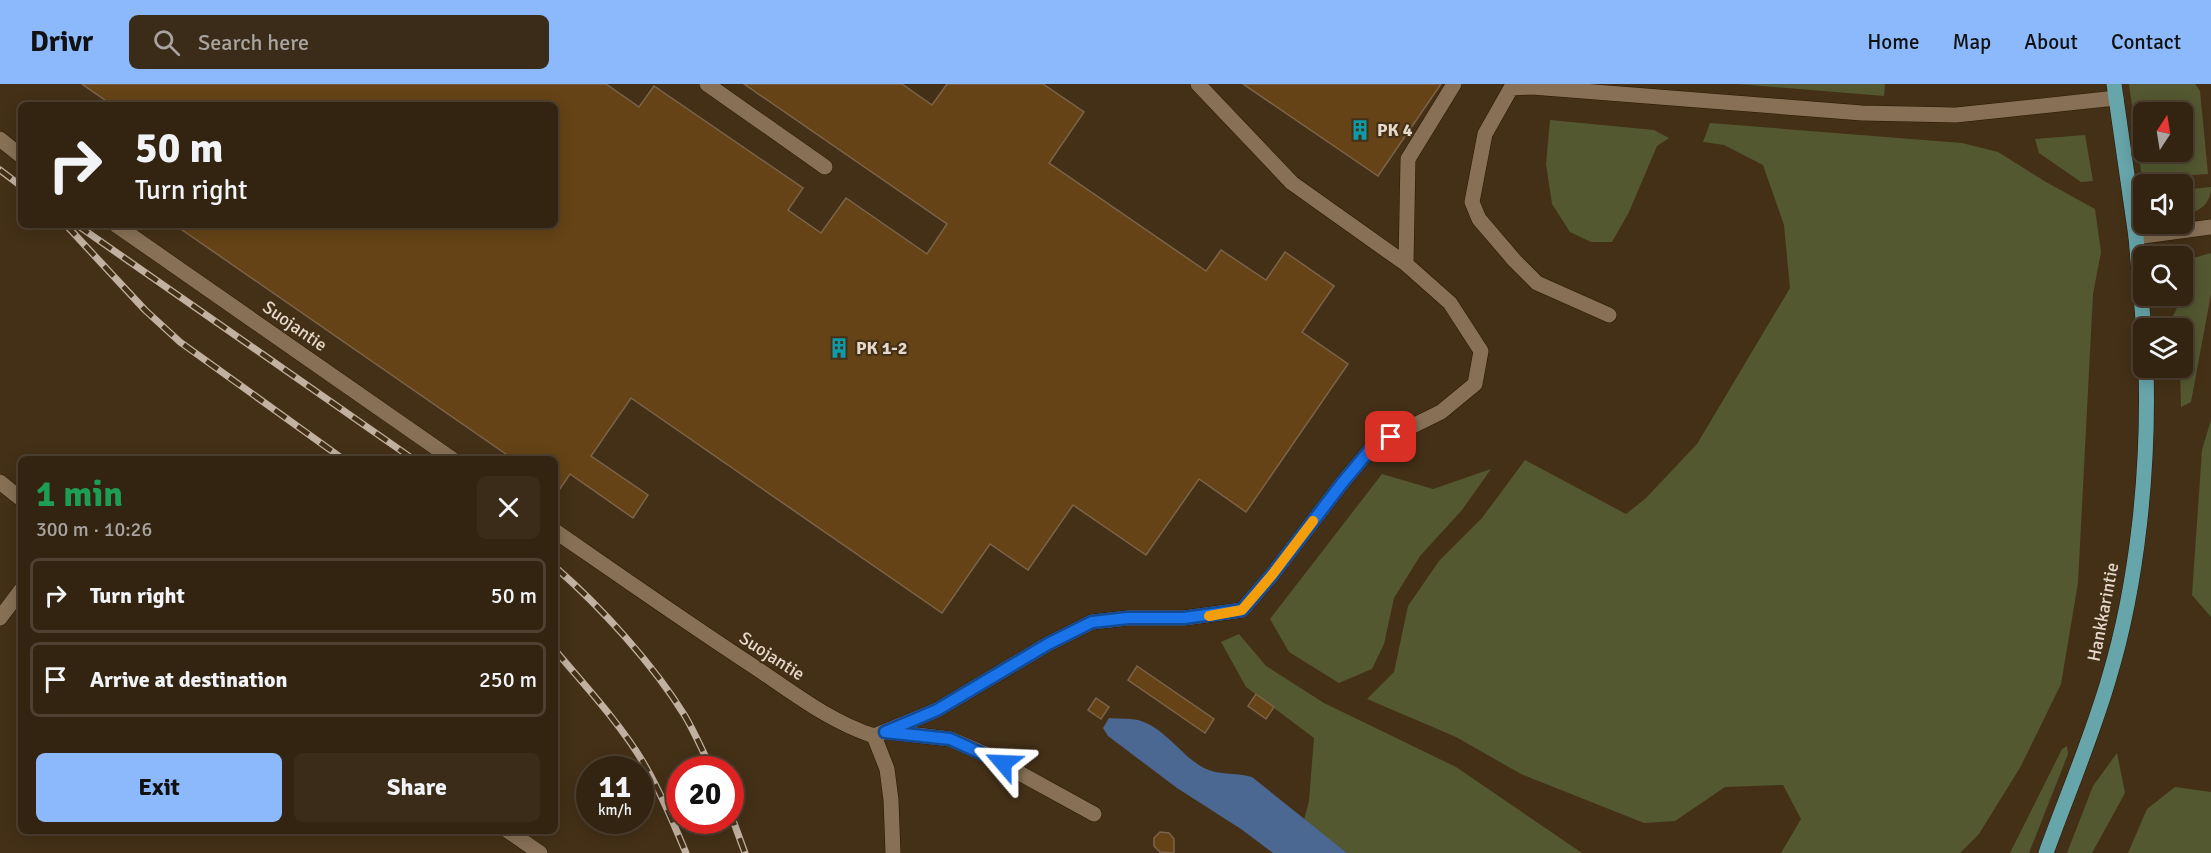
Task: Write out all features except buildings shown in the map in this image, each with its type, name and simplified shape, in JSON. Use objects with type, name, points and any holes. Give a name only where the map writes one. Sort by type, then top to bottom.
[{"type":"main road","points":[[2115,91],[2136,237],[2143,318]]},
{"type":"main road","name":"Hankkarintie","points":[[2046,853],[2109,678],[2124,619],[2141,504],[2148,419],[2146,378]]},
{"type":"street","points":[[707,84],[825,167]]},
{"type":"street","points":[[893,853],[891,800],[879,734],[937,710],[1048,644],[1092,622],[1128,618],[1184,618],[1242,610],[1374,445],[1441,412],[1475,384],[1481,351],[1450,303],[1406,264],[1292,183],[1198,84]]},
{"type":"street","points":[[1406,264],[1408,159],[1454,84]]},
{"type":"street","points":[[1609,315],[1538,283],[1515,261],[1479,219],[1472,202],[1485,134],[1511,88],[1532,87],[1862,113],[1956,115],[2115,91]]},
{"type":"street","points":[[0,139],[18,154]]},
{"type":"street","points":[[2136,237],[2211,227]]},
{"type":"street","name":"Suojantie","points":[[120,228],[448,456]]},
{"type":"street","points":[[0,482],[18,497]]},
{"type":"street","name":"Suojantie","points":[[558,533],[718,644],[849,728],[879,734],[950,739],[985,753],[1094,814]]},
{"type":"street","points":[[0,618],[18,594]]},
{"type":"street","points":[[512,834],[540,853]]},
{"type":"green space","points":[[1738,84],[1885,84],[1884,96]]},
{"type":"green space","points":[[2129,84],[2195,84],[2200,91],[2208,174],[2141,174],[2140,162],[2193,162],[2193,102],[2133,102],[2133,113]]},
{"type":"green space","points":[[1550,120],[1654,130],[1669,138],[1657,146],[1629,212],[1612,242],[1591,242],[1570,232],[1552,204],[1546,164]]},
{"type":"green space","points":[[1710,123],[1962,143],[1998,152],[2095,209],[2101,252],[2093,294],[2078,583],[2061,684],[2021,766],[1979,834],[1960,853],[1781,853],[1801,819],[1783,785],[1725,787],[1675,821],[1644,823],[1521,774],[1456,737],[1367,699],[1394,672],[1408,606],[1439,561],[1482,518],[1525,460],[1626,514],[1646,498],[1697,444],[1790,288],[1784,225],[1763,165],[1724,145],[1703,142]]},
{"type":"green space","points":[[2085,135],[2093,181],[2081,182],[2039,153],[2035,139]]},
{"type":"green space","points":[[2211,187],[2206,203],[2193,212],[2193,189]]},
{"type":"green space","points":[[2211,253],[2211,294],[2191,402],[2181,407],[2180,378],[2193,378],[2193,318],[2172,318],[2178,306],[2193,306],[2193,258]]},
{"type":"green space","points":[[2211,420],[2211,617],[2192,595],[2202,450]]},
{"type":"green space","points":[[1491,469],[1462,510],[1420,556],[1394,598],[1384,644],[1372,669],[1339,683],[1289,652],[1270,619],[1382,474],[1433,489]]},
{"type":"green space","points":[[1239,634],[1266,666],[1324,703],[1456,767],[1582,853],[1347,853],[1304,820],[1309,801],[1314,738],[1246,687],[1221,642]]},
{"type":"green space","points":[[2067,746],[2068,754],[2029,853],[2010,853],[2062,749]]},
{"type":"green space","points":[[2117,753],[2125,793],[2092,853],[2067,853],[2093,786]]},
{"type":"green space","points":[[2175,787],[2211,792],[2211,853],[2128,853],[2147,809]]},
{"type":"water","points":[[1109,718],[1135,719],[1147,723],[1156,728],[1194,762],[1208,770],[1252,777],[1347,853],[1273,853],[1241,829],[1177,788],[1108,736],[1103,728]]},
{"type":"railway","points":[[0,170],[18,184]]},
{"type":"railway","points":[[69,228],[145,310],[180,342],[339,456]]},
{"type":"railway","points":[[81,228],[409,456]]},
{"type":"railway","points":[[558,570],[608,618],[658,676],[685,716],[705,756]]},
{"type":"railway","points":[[558,654],[634,747],[661,795],[686,853]]},
{"type":"railway","points":[[738,834],[745,853]]},
{"type":"slow traffic","points":[[1209,616],[1242,610],[1313,521]]},
{"type":"place","name":"PK 4","points":[[1360,130]]},
{"type":"place","name":"PK 1-2","points":[[839,348]]},
{"type":"route","points":[[1003,763],[950,739],[885,732],[937,710],[1048,644],[1092,622],[1128,618],[1184,618],[1242,610],[1374,445],[1391,437]]}]
